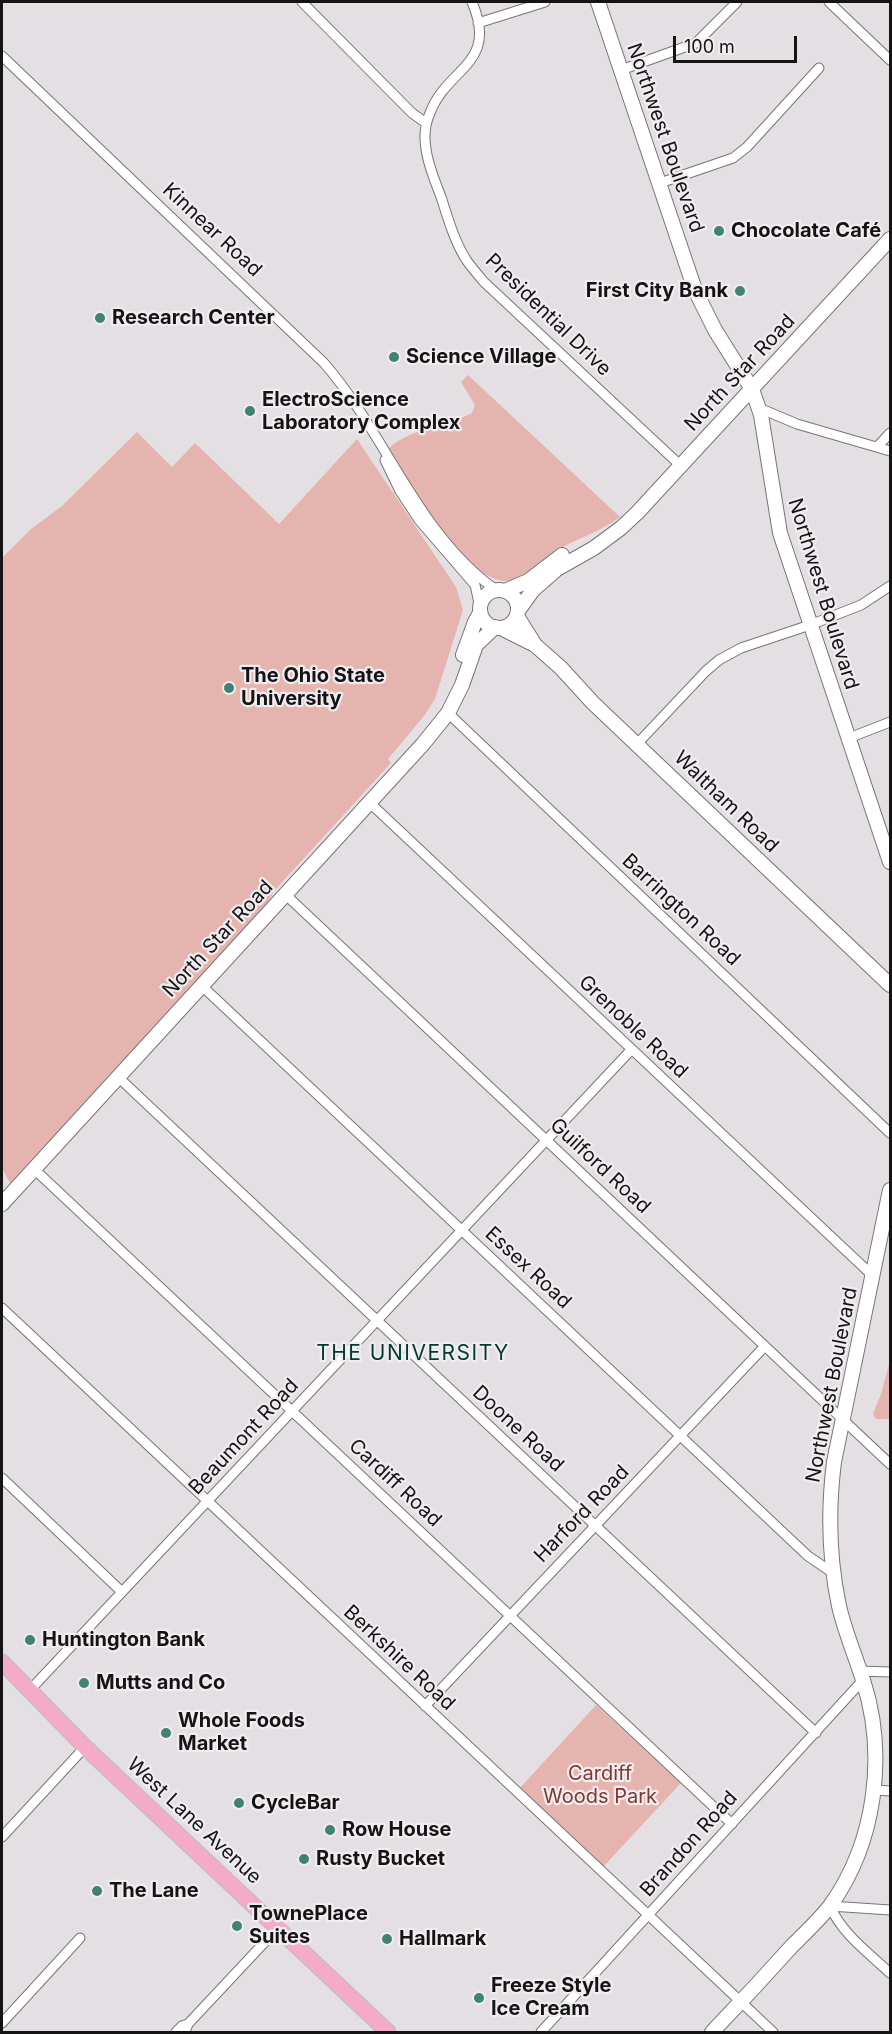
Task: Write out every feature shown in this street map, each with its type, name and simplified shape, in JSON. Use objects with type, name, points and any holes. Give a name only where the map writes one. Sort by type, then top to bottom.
[{"type":"main road","name":"West Lane Avenue","points":[[2,1662],[85,1747],[385,2032]]},
{"type":"street","points":[[302,2],[412,113],[426,123]]},
{"type":"street","name":"Presidential Drive","points":[[472,2],[478,23],[476,54],[434,103],[426,123],[425,147],[428,159],[456,239],[475,272],[681,466]]},
{"type":"street","points":[[478,23],[545,2]]},
{"type":"street","name":"Northwest Boulevard","points":[[598,2],[706,314],[752,389],[759,408],[780,532],[890,856]]},
{"type":"street","points":[[621,70],[696,43],[737,2]]},
{"type":"street","points":[[829,2],[891,60]]},
{"type":"street","name":"Kinnear Road","points":[[2,56],[324,363],[345,387],[380,446],[444,540],[468,566],[500,591]]},
{"type":"street","points":[[660,183],[733,158],[747,147],[819,68]]},
{"type":"street","name":"North Star Road","points":[[517,613],[532,590],[557,569],[594,548],[633,518],[891,239]]},
{"type":"street","points":[[759,408],[797,424],[891,451]]},
{"type":"street","points":[[877,447],[891,433]]},
{"type":"street","name":"Kinnear Road","points":[[380,446],[400,491],[419,520],[475,585],[480,610]]},
{"type":"street","name":"North Star Road","points":[[500,591],[528,581],[563,554],[616,531]]},
{"type":"street","points":[[637,744],[719,660],[741,648],[810,625],[861,604],[891,586]]},
{"type":"street","points":[[500,591],[515,599],[517,613],[511,624],[498,628],[485,622],[480,610],[485,596],[500,591]]},
{"type":"street","name":"North Star Road","points":[[456,695],[457,672],[480,610]]},
{"type":"street","name":"Waltham Road","points":[[517,613],[536,645],[593,703],[891,985]]},
{"type":"street","name":"North Star Road","points":[[2,1204],[423,744],[448,712],[476,645],[498,628]]},
{"type":"street","name":"Waltham Road","points":[[498,628],[536,645]]},
{"type":"street","name":"Barrington Road","points":[[448,712],[891,1133]]},
{"type":"street","points":[[849,738],[891,722]]},
{"type":"street","name":"Grenoble Road","points":[[370,803],[873,1276]]},
{"type":"street","name":"Guilford Road","points":[[286,895],[891,1464]]},
{"type":"street","name":"Essex Road","points":[[202,986],[808,1556],[833,1573]]},
{"type":"street","name":"Beaumont Road","points":[[30,1690],[632,1050]]},
{"type":"street","name":"Doone Road","points":[[118,1077],[816,1733]]},
{"type":"street","name":"Cardiff Road","points":[[34,1169],[732,1824]]},
{"type":"street","name":"Northwest Boulevard","points":[[712,2032],[830,1906],[858,1852],[869,1821],[875,1790],[874,1728],[861,1675],[844,1626],[833,1573],[830,1503],[834,1462],[891,1190]]},
{"type":"street","name":"Berkshire Road","points":[[2,1308],[773,2032]]},
{"type":"street","name":"Harford Road","points":[[425,1706],[765,1346]]},
{"type":"street","points":[[2,1478],[122,1592]]},
{"type":"street","points":[[861,1675],[891,1672]]},
{"type":"street","name":"Brandon Road","points":[[541,2032],[816,1733],[861,1675]]},
{"type":"street","points":[[2,1837],[85,1747]]},
{"type":"street","points":[[875,1790],[891,1791]]},
{"type":"street","points":[[891,1910],[830,1906],[836,1921],[844,1930],[891,1973]]},
{"type":"street","points":[[176,2032],[182,2026],[187,2029],[277,1929]]},
{"type":"street","points":[[2,2023],[80,1938]]},
{"type":"green space","points":[[468,375],[620,517],[559,549],[529,573],[516,580],[509,581],[492,577],[474,566],[457,550],[425,508],[389,448],[419,431],[472,413],[475,405],[461,382]]},
{"type":"green space","name":"The Ohio State University","points":[[137,432],[172,467],[195,443],[279,524],[357,439],[456,587],[463,610],[435,699],[424,716],[388,759],[391,763],[274,891],[264,909],[11,1185],[2,1168],[2,558],[31,529],[62,506]]},
{"type":"green space","points":[[890,1361],[890,1419],[876,1419],[873,1414]]},
{"type":"green space","name":"Cardiff Woods Park","points":[[596,1705],[681,1783],[603,1867],[519,1789]]},
{"type":"place","name":"Chocolate Café","points":[[719,231]]},
{"type":"place","name":"First City Bank","points":[[740,291]]},
{"type":"place","name":"Research Center","points":[[100,318]]},
{"type":"place","name":"Science Village","points":[[394,357]]},
{"type":"place","name":"ElectroScience Laboratory Complex","points":[[250,411]]},
{"type":"place","name":"The Ohio State University","points":[[229,688]]},
{"type":"place","name":"Huntington Bank","points":[[30,1640]]},
{"type":"place","name":"Mutts and Co","points":[[84,1683]]},
{"type":"place","name":"Whole Foods Market","points":[[166,1733]]},
{"type":"place","name":"CycleBar","points":[[239,1803]]},
{"type":"place","name":"Row House","points":[[330,1830]]},
{"type":"place","name":"Rusty Bucket","points":[[304,1859]]},
{"type":"place","name":"The Lane","points":[[97,1891]]},
{"type":"place","name":"TownePlace Suites","points":[[237,1926]]},
{"type":"place","name":"Hallmark","points":[[387,1939]]},
{"type":"place","name":"Freeze Style Ice Cream","points":[[479,1998]]},
{"type":"district","name":"THE UNIVERSITY","points":[[413,1354]]}]
